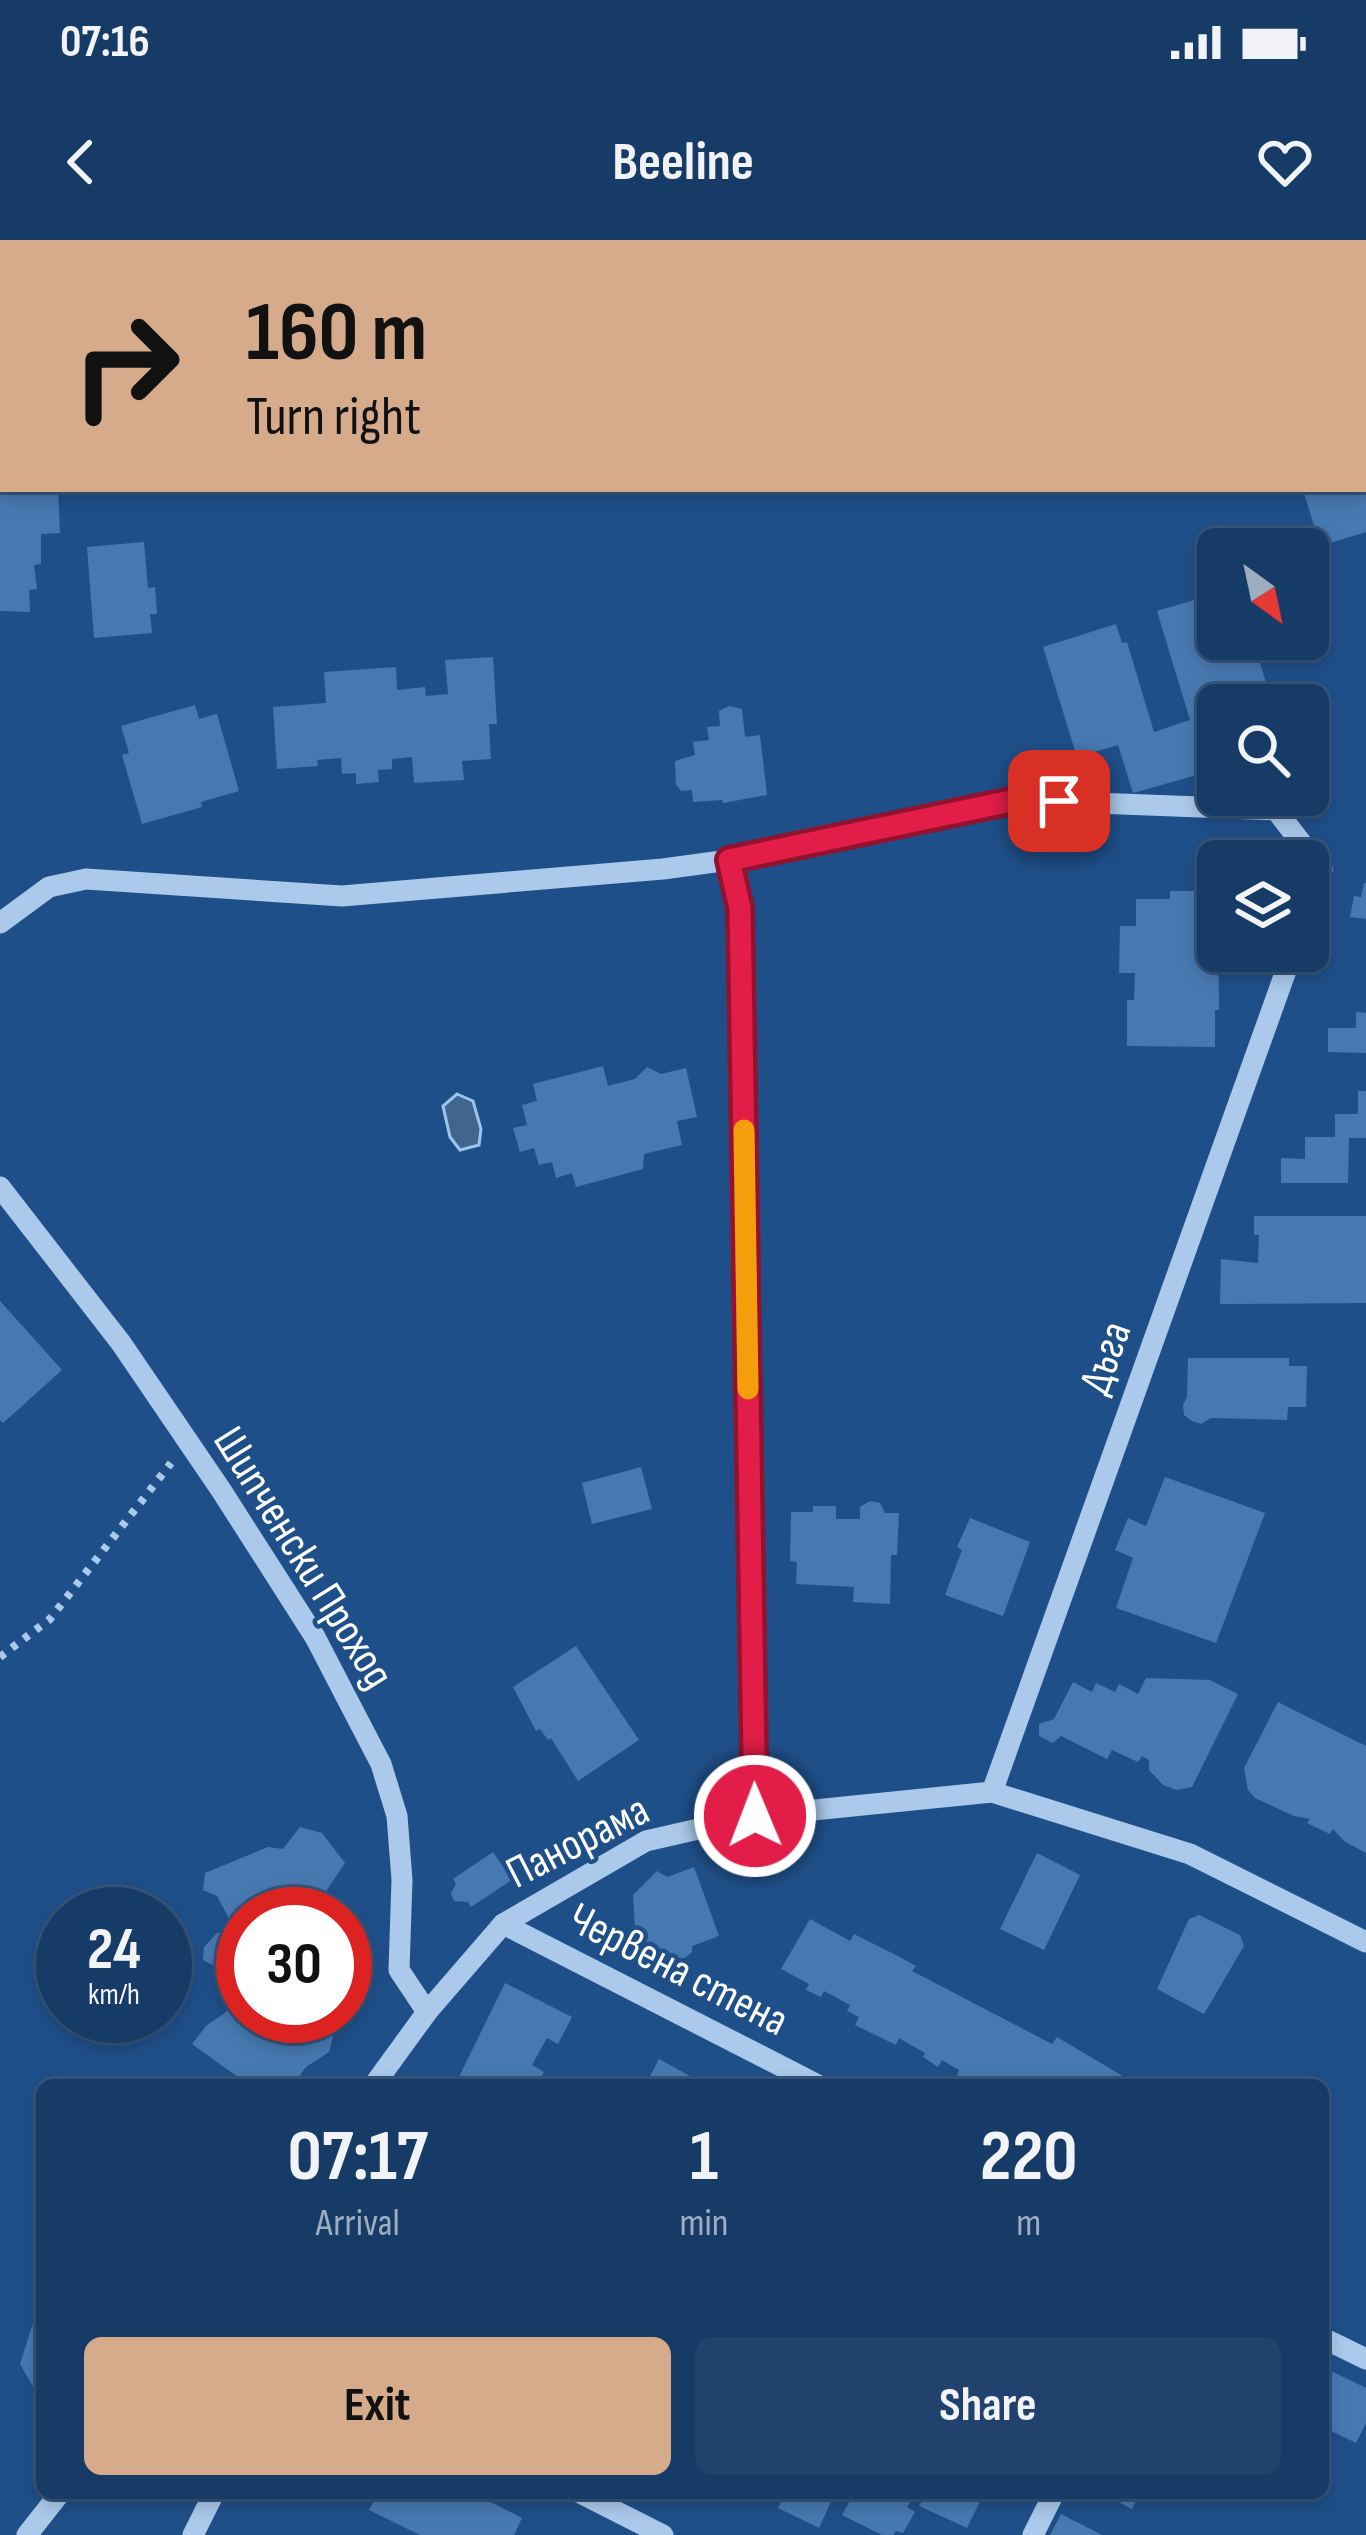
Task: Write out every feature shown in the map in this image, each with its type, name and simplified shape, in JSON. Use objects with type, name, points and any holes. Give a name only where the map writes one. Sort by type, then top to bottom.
[{"type":"street","points":[[0,923],[49,887],[86,879],[342,896],[663,869],[729,860],[1016,800],[1276,810],[1299,840]]},
{"type":"street","points":[[729,860],[740,908],[755,1816]]},
{"type":"street","name":"Дъга","points":[[992,1792],[1285,972]]},
{"type":"street","name":"Шипченски Проход","points":[[0,1187],[121,1343],[315,1637],[381,1764],[398,1816],[399,1970],[427,2012]]},
{"type":"street","name":"Панорама","points":[[378,2079],[427,2012],[502,1924],[646,1840],[755,1816],[992,1792],[1190,1854],[1366,1942]]},
{"type":"street","name":"Червена стена","points":[[502,1924],[806,2079]]},
{"type":"street","points":[[1329,2341],[1366,2359]]},
{"type":"street","points":[[27,2535],[55,2499]]},
{"type":"street","points":[[193,2535],[211,2499]]},
{"type":"street","points":[[592,2499],[663,2535]]},
{"type":"street","points":[[1034,2535],[1051,2499]]},
{"type":"path","points":[[0,1657],[50,1619],[187,1443]]},
{"type":"water","points":[[457,1094],[473,1101],[481,1129],[479,1145],[460,1150],[450,1137],[443,1106]]},
{"type":"building","points":[[0,492],[58,492],[60,533],[41,534],[41,564],[34,565],[37,589],[29,590],[30,612],[0,611]]},
{"type":"building","points":[[1304,492],[1366,492],[1366,532],[1329,543],[1329,528],[1315,528]]},
{"type":"building","points":[[144,542],[148,588],[155,587],[157,614],[150,614],[152,633],[94,638],[87,547]]},
{"type":"building","points":[[1197,599],[1197,660],[1259,660],[1266,684],[1197,684],[1197,775],[1133,793],[1118,745],[1077,757],[1043,647],[1116,624],[1122,643],[1127,642],[1154,732],[1190,720],[1157,611]]},
{"type":"building","points":[[493,657],[497,724],[489,724],[491,759],[462,761],[464,780],[414,783],[412,757],[392,759],[392,769],[378,770],[379,782],[356,784],[356,773],[342,774],[341,758],[317,760],[318,766],[277,769],[273,707],[326,703],[324,672],[396,667],[397,690],[425,687],[426,696],[448,694],[445,660]]},
{"type":"building","points":[[195,705],[199,719],[217,714],[239,791],[142,824],[122,755],[129,753],[121,726]]},
{"type":"building","points":[[729,706],[742,709],[745,737],[760,735],[767,795],[723,803],[693,802],[692,790],[681,791],[676,784],[675,761],[695,755],[693,742],[709,740],[707,727],[720,726],[719,711]]},
{"type":"building","points":[[1364,883],[1366,919],[1350,917],[1354,896],[1361,897]]},
{"type":"building","points":[[1170,891],[1197,891],[1197,972],[1219,972],[1215,1047],[1127,1046],[1127,1000],[1134,1000],[1135,973],[1119,973],[1120,926],[1136,926],[1136,899],[1170,899]]},
{"type":"building","points":[[1356,1012],[1366,1013],[1366,1053],[1328,1052],[1328,1028],[1356,1028]]},
{"type":"building","points":[[603,1066],[608,1086],[635,1079],[647,1067],[661,1074],[686,1068],[697,1117],[677,1121],[682,1145],[644,1154],[643,1169],[576,1187],[572,1173],[556,1178],[552,1162],[539,1165],[534,1148],[520,1152],[513,1128],[527,1125],[522,1105],[537,1101],[533,1084]]},
{"type":"building","points":[[1358,1091],[1366,1091],[1366,1138],[1349,1138],[1348,1183],[1281,1183],[1281,1158],[1305,1159],[1305,1137],[1335,1137],[1335,1114],[1358,1114]]},
{"type":"building","points":[[1254,1216],[1366,1216],[1366,1303],[1220,1304],[1221,1259],[1258,1263]]},
{"type":"building","points":[[0,1301],[62,1370],[3,1423],[0,1420]]},
{"type":"building","points":[[1188,1358],[1289,1358],[1289,1366],[1307,1366],[1306,1407],[1288,1407],[1287,1420],[1192,1421],[1184,1415],[1183,1405]]},
{"type":"building","points":[[641,1467],[652,1509],[592,1524],[582,1483]]},
{"type":"building","points":[[1165,1477],[1265,1513],[1216,1643],[1116,1608],[1133,1558],[1115,1550],[1128,1518],[1146,1526]]},
{"type":"building","points":[[870,1501],[880,1503],[885,1513],[899,1513],[897,1555],[891,1555],[890,1604],[853,1602],[854,1587],[796,1584],[797,1562],[790,1561],[791,1512],[836,1506],[836,1519],[860,1519],[860,1507]]},
{"type":"building","points":[[970,1518],[1030,1542],[1003,1616],[945,1595]]},
{"type":"building","points":[[576,1646],[639,1740],[578,1781],[551,1738],[536,1731],[513,1687]]},
{"type":"building","points":[[1146,1678],[1210,1680],[1238,1694],[1192,1787],[1177,1790],[1163,1785],[1142,1756],[1138,1762],[1112,1750],[1107,1759],[1061,1736],[1053,1743],[1039,1736],[1039,1724],[1054,1719],[1073,1682],[1092,1692],[1096,1683],[1115,1692],[1119,1684],[1138,1694]]},
{"type":"building","points":[[1278,1702],[1366,1746],[1366,1853],[1333,1829],[1330,1834],[1307,1823],[1310,1819],[1255,1798],[1248,1790],[1244,1768]]},
{"type":"building","points":[[300,1827],[322,1833],[345,1863],[329,1887],[216,1887],[216,1896],[203,1890],[205,1873],[268,1847],[283,1849]]},
{"type":"building","points":[[493,1852],[512,1880],[471,1907],[468,1902],[454,1901],[453,1879]]},
{"type":"building","points":[[1037,1853],[1080,1875],[1044,1950],[1000,1929]]},
{"type":"building","points":[[694,1867],[719,1936],[692,1946],[685,1958],[654,1954],[635,1928],[633,1895],[657,1871],[667,1877]]},
{"type":"building","points":[[1199,1915],[1240,1935],[1244,1946],[1204,2014],[1157,1989],[1189,1919]]},
{"type":"building","points":[[810,1919],[850,1941],[854,1934],[894,1954],[916,1966],[912,1971],[1052,2044],[1057,2037],[1128,2079],[962,2079],[959,2070],[942,2060],[938,2067],[899,2038],[896,2045],[855,2025],[859,2017],[847,2011],[850,2005],[824,1991],[821,1997],[806,1990],[809,1984],[781,1969]]},
{"type":"building","points":[[216,1934],[216,1967],[203,1960],[204,1947]]},
{"type":"building","points":[[505,1983],[572,2017],[558,2044],[547,2038],[532,2065],[544,2072],[540,2079],[458,2079]]},
{"type":"building","points":[[216,2019],[216,2043],[331,2043],[329,2052],[297,2079],[241,2079],[192,2044]]},
{"type":"building","points":[[659,2059],[690,2076],[688,2079],[649,2079]]},
{"type":"building","points":[[36,2318],[36,2387],[20,2364]]},
{"type":"building","points":[[1329,2370],[1366,2388],[1366,2423],[1356,2443],[1329,2430]]},
{"type":"building","points":[[375,2499],[485,2499],[522,2518],[514,2535],[420,2535],[369,2510]]},
{"type":"building","points":[[782,2499],[832,2499],[819,2528],[778,2508]]},
{"type":"building","points":[[851,2499],[912,2499],[907,2507],[915,2512],[903,2533],[893,2535],[882,2535],[842,2515]]},
{"type":"building","points":[[923,2499],[981,2499],[967,2528],[919,2506]]},
{"type":"building","points":[[1113,2499],[1137,2499],[1132,2509]]},
{"type":"building","points":[[1061,2514],[1102,2535],[1050,2535]]},
{"type":"slow traffic","points":[[744,1130],[748,1389]]},
{"type":"route","points":[[755,1816],[740,908],[729,860],[1016,800],[1059,801]]}]
